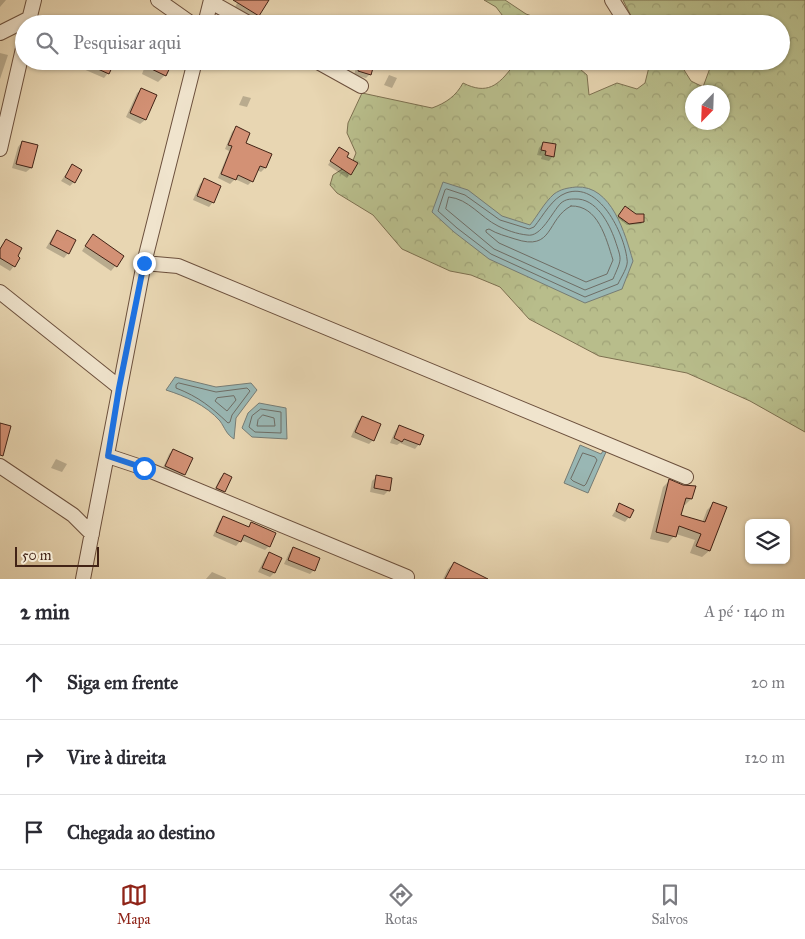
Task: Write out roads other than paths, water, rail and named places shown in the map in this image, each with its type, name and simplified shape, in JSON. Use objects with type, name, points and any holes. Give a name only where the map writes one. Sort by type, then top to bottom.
[{"type":"street","points":[[30,15],[34,0]]},
{"type":"street","points":[[158,0],[179,15]]},
{"type":"street","points":[[612,0],[621,15]]},
{"type":"street","points":[[207,15],[211,1],[235,15]]},
{"type":"street","points":[[0,33],[15,27]]},
{"type":"street","points":[[0,149],[18,70]]},
{"type":"street","points":[[83,579],[144,263],[193,70]]},
{"type":"street","points":[[332,70],[361,86]]},
{"type":"street","points":[[144,263],[178,266],[686,477]]},
{"type":"street","points":[[0,292],[119,388]]},
{"type":"street","points":[[108,456],[144,468],[407,577]]},
{"type":"street","points":[[0,466],[72,515],[92,534]]},
{"type":"water","points":[[443,182],[468,190],[502,216],[530,225],[547,201],[559,191],[576,187],[588,188],[599,194],[608,202],[615,213],[626,238],[633,261],[622,289],[585,303],[489,259],[432,212]]},
{"type":"water","points":[[175,377],[216,387],[251,383],[257,390],[236,418],[234,439],[227,433],[220,421],[208,410],[188,398],[166,390]]},
{"type":"water","points":[[259,403],[286,408],[287,439],[252,437],[242,428],[248,413]]},
{"type":"water","points":[[580,445],[601,454],[603,451],[606,452],[588,493],[564,483]]}]
